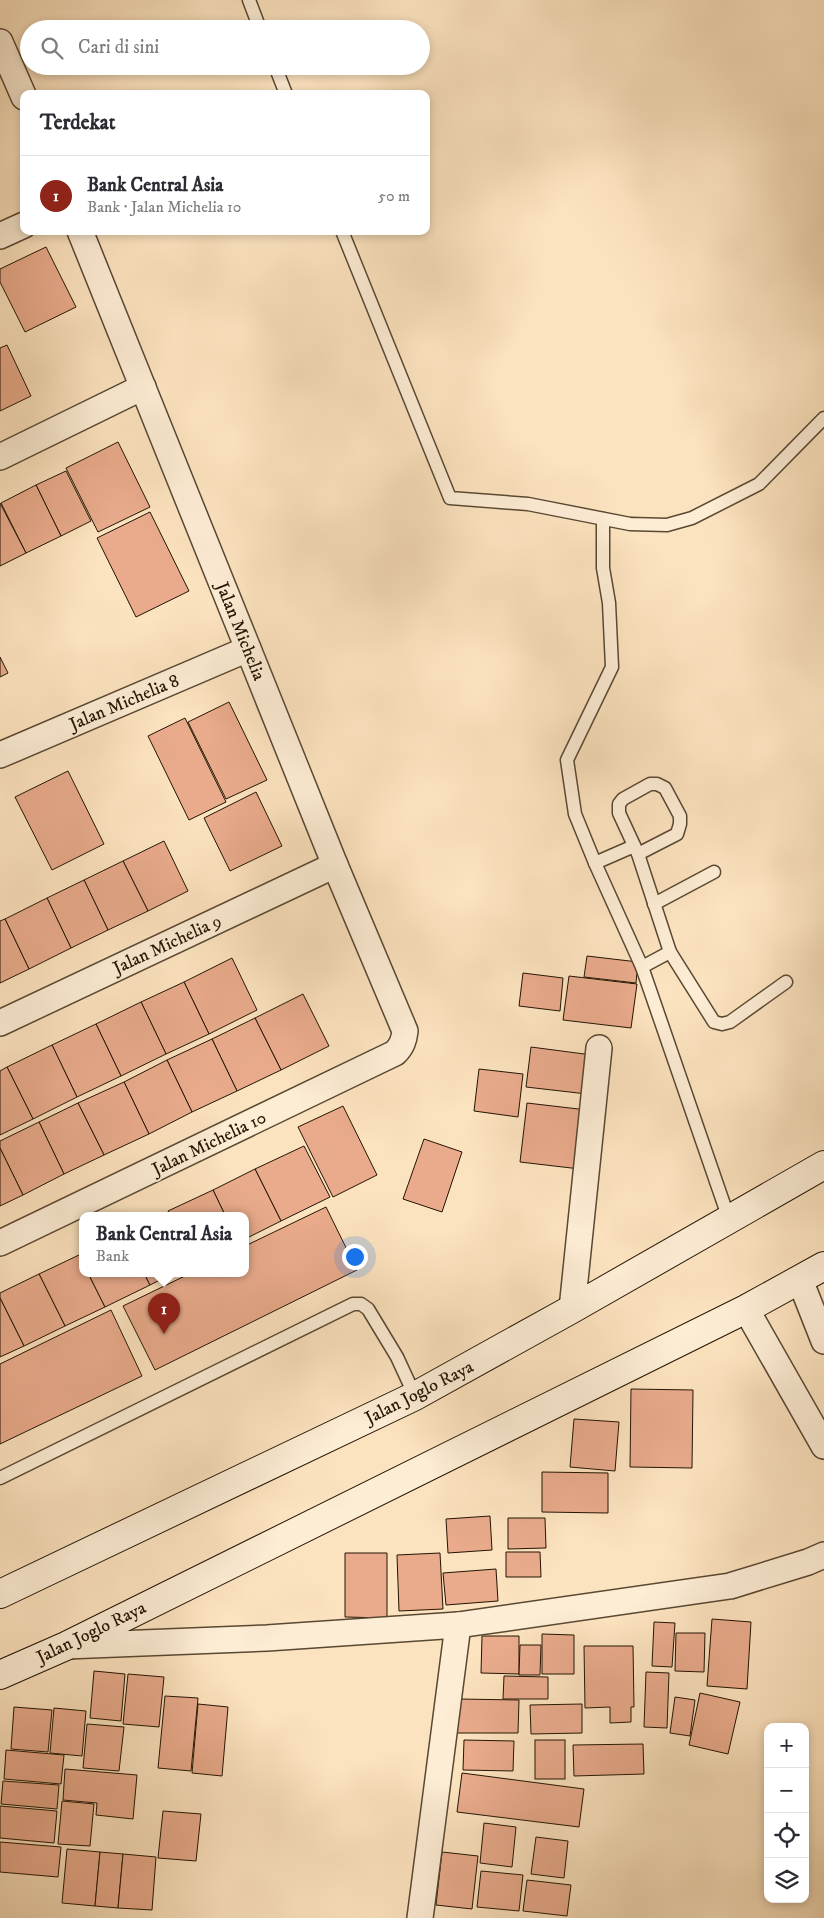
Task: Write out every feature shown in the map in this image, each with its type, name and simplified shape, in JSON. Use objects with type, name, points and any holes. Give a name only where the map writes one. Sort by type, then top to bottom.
[{"type":"main road","name":"Jalan Joglo Raya","points":[[0,1594],[415,1396],[572,1310],[824,1165]]},
{"type":"main road","name":"Jalan Joglo Raya","points":[[0,1675],[66,1646],[746,1309],[824,1266]]},
{"type":"street","points":[[0,42],[21,90]]},
{"type":"street","points":[[0,236],[20,227]]},
{"type":"street","name":"Jalan Michelia","points":[[82,235],[335,865],[405,1031]]},
{"type":"street","points":[[0,457],[143,387]]},
{"type":"street","name":"Jalan Michelia 8","points":[[0,755],[248,649]]},
{"type":"street","name":"Jalan Michelia 9","points":[[0,1023],[335,865]]},
{"type":"street","name":"Jalan Michelia 10","points":[[0,1243],[395,1053],[401,1047],[405,1031]]},
{"type":"street","points":[[572,1310],[598,1048]]},
{"type":"street","points":[[800,1280],[824,1341]]},
{"type":"street","points":[[746,1309],[824,1446]]},
{"type":"street","points":[[66,1646],[267,1638],[458,1625],[730,1586],[808,1562],[824,1555]]},
{"type":"street","points":[[423,1918],[458,1625]]},
{"type":"lane","points":[[249,0],[257,20]]},
{"type":"lane","points":[[279,75],[284,90]]},
{"type":"lane","points":[[344,235],[450,498],[528,504],[630,524],[667,525],[692,518],[759,484],[824,418]]},
{"type":"lane","points":[[603,519],[603,568],[609,603],[612,667],[567,760],[576,814],[595,863],[642,967],[729,1219]]},
{"type":"lane","points":[[595,863],[636,850],[677,834],[680,816],[665,788],[657,784],[650,784],[623,799],[619,804],[619,813],[636,850],[670,952],[714,1022],[722,1024],[730,1022],[786,982]]},
{"type":"lane","points":[[654,904],[714,872]]},
{"type":"lane","points":[[642,967],[670,952]]},
{"type":"lane","points":[[0,1478],[353,1304],[361,1304],[368,1308],[397,1357],[415,1396]]},
{"type":"building","points":[[46,247],[76,307],[25,332],[0,282],[0,269]]},
{"type":"building","points":[[7,345],[31,396],[0,411],[0,348]]},
{"type":"building","points":[[118,442],[150,507],[98,532],[66,468]]},
{"type":"building","points":[[66,471],[91,521],[61,536],[36,485]]},
{"type":"building","points":[[36,485],[61,536],[26,553],[1,503]]},
{"type":"building","points":[[0,503],[26,553],[0,566]]},
{"type":"building","points":[[150,512],[189,591],[136,617],[97,538]]},
{"type":"building","points":[[0,657],[8,673],[0,677]]},
{"type":"building","points":[[229,702],[267,780],[226,799],[188,722]]},
{"type":"building","points":[[185,718],[226,802],[189,820],[148,736]]},
{"type":"building","points":[[68,771],[104,844],[52,870],[15,797]]},
{"type":"building","points":[[256,792],[282,846],[230,871],[204,818]]},
{"type":"building","points":[[164,841],[188,891],[148,911],[123,861]]},
{"type":"building","points":[[123,861],[148,911],[108,930],[84,880]]},
{"type":"building","points":[[84,880],[108,930],[71,948],[47,898]]},
{"type":"building","points":[[47,898],[71,948],[29,969],[5,919]]},
{"type":"building","points":[[5,919],[29,969],[0,983],[0,921]]},
{"type":"building","points":[[587,956],[638,962],[636,983],[584,977]]},
{"type":"building","points":[[232,958],[257,1010],[209,1034],[184,982]]},
{"type":"building","points":[[523,973],[563,978],[560,1011],[519,1006]]},
{"type":"building","points":[[569,976],[637,984],[631,1028],[563,1020]]},
{"type":"building","points":[[184,982],[209,1034],[166,1054],[141,1002]]},
{"type":"building","points":[[303,994],[329,1046],[281,1070],[255,1018]]},
{"type":"building","points":[[141,1002],[166,1054],[121,1076],[96,1024]]},
{"type":"building","points":[[255,1018],[281,1070],[237,1091],[212,1039]]},
{"type":"building","points":[[96,1024],[121,1076],[77,1097],[52,1045]]},
{"type":"building","points":[[212,1039],[237,1091],[192,1112],[167,1060]]},
{"type":"building","points":[[52,1045],[77,1097],[33,1119],[7,1067]]},
{"type":"building","points":[[531,1047],[592,1055],[587,1094],[526,1087]]},
{"type":"building","points":[[167,1060],[192,1112],[149,1134],[124,1082]]},
{"type":"building","points":[[7,1067],[33,1119],[0,1135],[0,1071]]},
{"type":"building","points":[[479,1069],[523,1074],[518,1117],[474,1111]]},
{"type":"building","points":[[124,1082],[149,1134],[104,1155],[78,1103]]},
{"type":"building","points":[[78,1103],[104,1155],[64,1174],[39,1122]]},
{"type":"building","points":[[527,1103],[587,1110],[580,1169],[520,1162]]},
{"type":"building","points":[[343,1106],[377,1175],[333,1197],[298,1127]]},
{"type":"building","points":[[39,1122],[64,1174],[23,1195],[0,1148],[0,1141]]},
{"type":"building","points":[[424,1139],[462,1152],[442,1212],[403,1199]]},
{"type":"building","points":[[304,1146],[330,1197],[281,1221],[255,1169]]},
{"type":"building","points":[[0,1148],[23,1195],[0,1206]]},
{"type":"building","points":[[255,1169],[281,1221],[249,1237],[249,1212],[224,1212],[213,1190]]},
{"type":"building","points":[[213,1190],[224,1212],[168,1212]]},
{"type":"building","points":[[326,1207],[357,1270],[155,1370],[123,1306],[183,1277],[249,1277],[249,1244]]},
{"type":"building","points":[[79,1255],[79,1277],[90,1277],[105,1307],[65,1326],[39,1274]]},
{"type":"building","points":[[39,1274],[65,1326],[24,1346],[0,1298],[0,1293]]},
{"type":"building","points":[[90,1277],[146,1277],[150,1285],[105,1307]]},
{"type":"building","points":[[146,1277],[166,1277],[150,1285]]},
{"type":"building","points":[[0,1298],[24,1346],[0,1357]]},
{"type":"building","points":[[111,1310],[142,1376],[0,1444],[0,1364]]},
{"type":"building","points":[[631,1389],[693,1390],[692,1468],[630,1467]]},
{"type":"building","points":[[574,1419],[619,1422],[615,1471],[570,1467]]},
{"type":"building","points":[[542,1472],[608,1473],[608,1513],[542,1512]]},
{"type":"building","points":[[490,1516],[492,1550],[448,1553],[446,1519]]},
{"type":"building","points":[[508,1518],[545,1518],[546,1548],[508,1549]]},
{"type":"building","points":[[506,1552],[540,1552],[541,1577],[506,1577]]},
{"type":"building","points":[[345,1553],[387,1553],[387,1618],[345,1617]]},
{"type":"building","points":[[440,1553],[443,1609],[399,1611],[397,1555]]},
{"type":"building","points":[[496,1569],[498,1601],[446,1605],[443,1573]]},
{"type":"building","points":[[712,1619],[751,1622],[747,1689],[707,1686]]},
{"type":"building","points":[[654,1622],[675,1623],[672,1667],[652,1666]]},
{"type":"building","points":[[676,1633],[705,1633],[704,1672],[675,1671]]},
{"type":"building","points":[[542,1634],[574,1635],[574,1674],[542,1674]]},
{"type":"building","points":[[482,1636],[519,1636],[519,1674],[481,1673]]},
{"type":"building","points":[[520,1645],[541,1645],[540,1675],[519,1675]]},
{"type":"building","points":[[584,1646],[633,1646],[634,1707],[631,1707],[631,1722],[610,1723],[610,1707],[585,1708]]},
{"type":"building","points":[[94,1671],[125,1674],[121,1721],[90,1718]]},
{"type":"building","points":[[646,1672],[669,1673],[667,1728],[644,1727]]},
{"type":"building","points":[[128,1674],[164,1677],[159,1727],[123,1724]]},
{"type":"building","points":[[504,1676],[548,1677],[548,1699],[503,1699]]},
{"type":"building","points":[[700,1693],[740,1702],[728,1754],[689,1745]]},
{"type":"building","points":[[165,1696],[198,1698],[191,1771],[158,1768]]},
{"type":"building","points":[[675,1697],[695,1700],[690,1736],[670,1733]]},
{"type":"building","points":[[458,1699],[519,1700],[518,1733],[457,1733]]},
{"type":"building","points":[[198,1704],[228,1707],[222,1776],[192,1773]]},
{"type":"building","points":[[582,1704],[582,1733],[531,1734],[530,1705]]},
{"type":"building","points":[[14,1707],[52,1710],[48,1752],[11,1749]]},
{"type":"building","points":[[54,1708],[86,1711],[82,1756],[50,1753]]},
{"type":"building","points":[[87,1724],[124,1727],[119,1771],[83,1768]]},
{"type":"building","points":[[464,1740],[514,1741],[513,1771],[463,1770]]},
{"type":"building","points":[[535,1740],[565,1740],[565,1779],[535,1779]]},
{"type":"building","points":[[643,1744],[644,1774],[574,1776],[573,1745]]},
{"type":"building","points":[[6,1750],[64,1755],[61,1784],[4,1779]]},
{"type":"building","points":[[65,1769],[137,1775],[133,1819],[96,1815],[97,1803],[63,1800]]},
{"type":"building","points":[[462,1773],[584,1789],[579,1827],[457,1812]]},
{"type":"building","points":[[3,1781],[59,1785],[57,1809],[1,1804]]},
{"type":"building","points":[[62,1801],[94,1804],[90,1846],[58,1844]]},
{"type":"building","points":[[0,1806],[57,1811],[54,1843],[0,1838]]},
{"type":"building","points":[[163,1811],[201,1814],[196,1861],[158,1858]]},
{"type":"building","points":[[484,1823],[516,1827],[512,1867],[480,1863]]},
{"type":"building","points":[[536,1837],[568,1841],[564,1878],[531,1874]]},
{"type":"building","points":[[0,1842],[61,1847],[58,1877],[0,1872]]},
{"type":"building","points":[[67,1849],[100,1852],[95,1906],[62,1903]]},
{"type":"building","points":[[100,1852],[123,1854],[118,1908],[95,1906]]},
{"type":"building","points":[[442,1852],[478,1856],[472,1909],[436,1905]]},
{"type":"building","points":[[123,1854],[156,1857],[152,1910],[118,1908]]},
{"type":"building","points":[[481,1871],[523,1875],[519,1911],[477,1907]]},
{"type":"building","points":[[527,1880],[571,1885],[567,1916],[523,1911]]},
{"type":"place","name":"Bank Central Asia","points":[[164,1334]]}]
